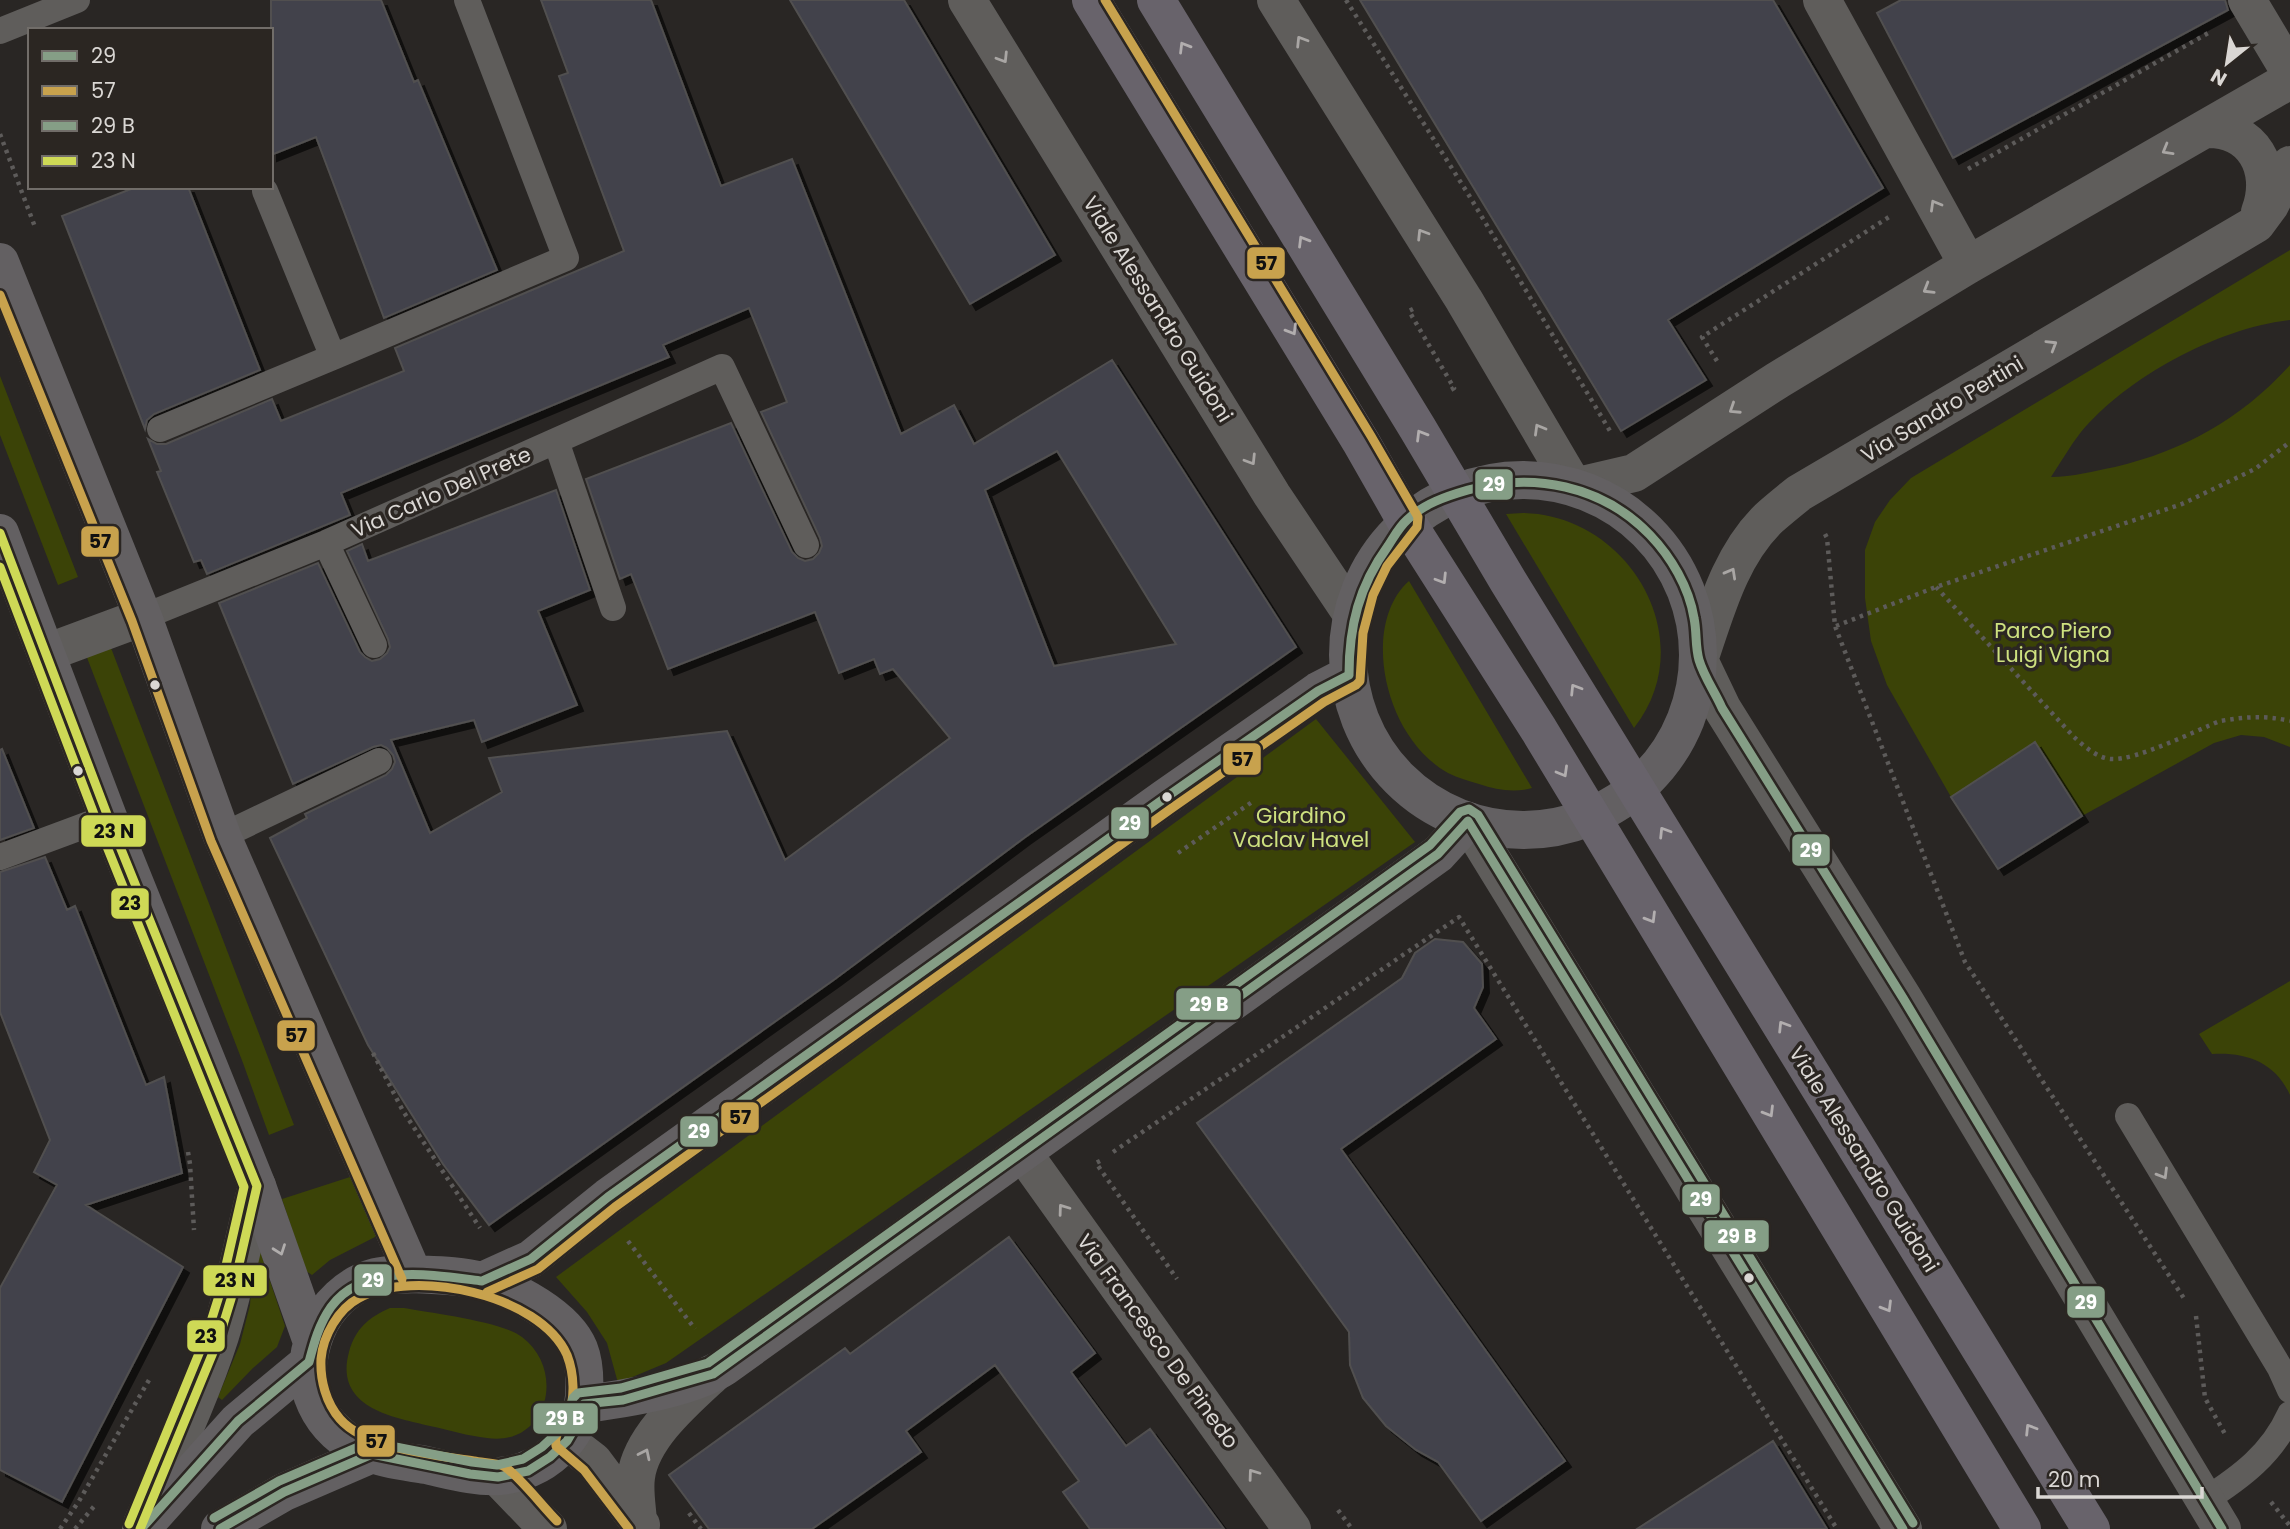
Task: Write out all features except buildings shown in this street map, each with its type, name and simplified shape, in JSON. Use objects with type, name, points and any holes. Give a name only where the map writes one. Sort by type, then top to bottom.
[{"type":"main road","points":[[1091,0],[1361,442],[1406,521],[1539,730],[2022,1529]]},
{"type":"main road","name":"Viale Alessandro Guidoni","points":[[1156,0],[2091,1529]]},
{"type":"main road","points":[[0,262],[143,617],[222,836],[413,1274]]},
{"type":"main road","points":[[1544,482],[1574,487],[1609,502],[1654,539],[1668,556],[1684,585],[1694,614],[1699,660],[1687,720],[1673,748],[1654,773],[1637,789],[1590,818],[1547,829],[1515,830],[1468,821],[1434,805],[1414,792],[1391,771],[1362,723],[1349,674],[1348,646],[1353,615],[1362,588],[1374,563],[1406,521],[1428,505],[1485,484],[1544,482]]},
{"type":"main road","points":[[0,533],[108,817],[257,1186],[310,1352],[312,1393],[324,1419],[341,1437],[372,1454],[498,1477],[528,1471],[550,1457],[567,1441],[581,1417],[585,1374],[579,1348],[562,1325],[537,1305],[510,1291],[482,1281],[413,1274],[376,1277],[351,1287],[331,1305],[320,1322],[310,1352],[238,1421],[140,1529]]},
{"type":"main road","points":[[482,1281],[531,1259],[608,1197],[1154,806],[1318,691],[1349,674]]},
{"type":"main road","points":[[583,1404],[653,1393],[713,1374],[1438,854],[1468,821]]},
{"type":"main road","points":[[220,1529],[284,1492],[372,1454]]},
{"type":"street","name":"Viale Alessandro Guidoni","points":[[967,0],[1265,484],[1353,615]]},
{"type":"street","points":[[1276,0],[1464,300],[1574,487],[1634,473],[1778,380],[1968,265],[2290,80]]},
{"type":"street","points":[[1822,0],[1968,265]]},
{"type":"street","points":[[2248,0],[2290,72]]},
{"type":"street","points":[[2205,129],[2220,128],[2239,137],[2258,155],[2267,181],[2266,198],[2256,223]]},
{"type":"street","name":"Via Sandro Pertini","points":[[1699,660],[1727,579],[1746,546],[1769,519],[1799,493],[2256,223],[2270,205],[2290,165]]},
{"type":"street","name":"Via Carlo Del Prete","points":[[46,653],[143,617]]},
{"type":"street","points":[[1699,660],[1722,708],[1903,998],[2213,1514]]},
{"type":"street","points":[[1468,821],[1903,1529]]},
{"type":"street","name":"Via Francesco De Pinedo","points":[[1023,1153],[1292,1529]]},
{"type":"street","points":[[140,1529],[219,1338],[231,1299],[257,1186]]},
{"type":"street","points":[[641,1525],[636,1476],[641,1460],[668,1417],[713,1374]]},
{"type":"street","points":[[567,1441],[593,1461],[641,1525]]},
{"type":"street","points":[[498,1477],[548,1529]]},
{"type":"lane","points":[[0,31],[77,0]]},
{"type":"lane","points":[[160,429],[566,258],[467,0]]},
{"type":"lane","points":[[265,191],[332,357]]},
{"type":"lane","name":"Via Carlo Del Prete","points":[[143,617],[326,543],[722,367],[806,545]]},
{"type":"lane","name":"Via Carlo Del Prete","points":[[556,441],[613,608]]},
{"type":"lane","name":"Via Carlo Del Prete","points":[[326,543],[374,645]]},
{"type":"lane","points":[[222,836],[379,761]]},
{"type":"lane","points":[[0,857],[108,817]]},
{"type":"lane","points":[[2128,1115],[2280,1368],[2290,1390]]},
{"type":"lane","points":[[2213,1514],[2283,1430],[2290,1414]]},
{"type":"path","points":[[1346,0],[1470,197],[1613,436]]},
{"type":"path","points":[[0,134],[40,238]]},
{"type":"path","points":[[1835,626],[1936,587],[2182,504],[2255,469],[2290,442]]},
{"type":"path","points":[[1822,530],[1828,538],[1835,626],[1965,962],[2197,1318],[2205,1398],[2254,1465],[2290,1526]]},
{"type":"path","points":[[1936,587],[2074,737],[2097,755],[2110,759],[2127,757],[2220,721],[2271,716],[2290,721]]},
{"type":"path","points":[[1096,1163],[1459,917],[1837,1529]]},
{"type":"path","points":[[372,1051],[403,1111],[486,1238]]},
{"type":"path","points":[[185,1139],[190,1164],[194,1238]]},
{"type":"path","points":[[60,1529],[79,1501],[154,1370]]},
{"type":"green space","name":"Parco Piero Luigi Vigna","points":[[2290,250],[2290,320],[2233,333],[2204,344],[2148,375],[2100,412],[2077,437],[2051,477],[2115,467],[2141,460],[2188,441],[2232,417],[2290,365],[2290,747],[2264,737],[2241,735],[2214,743],[2082,816],[1998,869],[1951,797],[1887,685],[1871,641],[1865,598],[1865,550],[1875,522],[1890,500],[1911,478]]},
{"type":"green space","points":[[0,376],[78,577],[58,585],[0,435]]},
{"type":"green space","points":[[1523,513],[1561,519],[1595,535],[1623,559],[1644,588],[1657,622],[1661,658],[1653,694],[1634,728],[1506,514]]},
{"type":"green space","points":[[1409,581],[1532,788],[1512,791],[1499,789],[1452,775],[1433,763],[1408,734],[1391,700],[1383,662],[1383,644],[1390,610],[1397,594]]},
{"type":"green space","points":[[111,648],[294,1125],[269,1135],[86,655]]},
{"type":"green space","name":"Giardino Vaclav Havel","points":[[1316,719],[1415,842],[666,1363],[618,1383],[607,1343],[587,1312],[556,1277]]},
{"type":"green space","points":[[2290,981],[2290,1095],[2268,1067],[2248,1057],[2212,1054],[2199,1034]]},
{"type":"green space","points":[[350,1177],[377,1234],[330,1260],[312,1275],[306,1271],[282,1199]]},
{"type":"green space","points":[[254,1251],[260,1251],[285,1326],[277,1347],[222,1400],[218,1397],[240,1344],[250,1305]]},
{"type":"green space","points":[[390,1308],[448,1315],[500,1327],[522,1337],[536,1351],[544,1368],[547,1386],[544,1404],[536,1419],[524,1431],[508,1438],[487,1438],[399,1418],[369,1406],[350,1386],[347,1371],[349,1352],[364,1325]]},
{"type":"transit line","name":"57","points":[[487,1292],[538,1269],[615,1207],[1172,808],[1324,702],[1360,681],[1363,633],[1373,595],[1387,566],[1417,527],[1418,517],[1105,0]]},
{"type":"transit line","name":"57","points":[[0,295],[132,621],[211,841],[402,1279]]},
{"type":"transit line","name":"29","points":[[1349,675],[1354,623],[1370,576],[1404,523],[1420,509],[1436,501],[1493,485],[1541,483],[1565,487],[1610,504],[1650,535],[1672,563],[1683,584],[1692,606],[1699,660],[1722,708],[1903,998],[2222,1529]]},
{"type":"transit line","points":[[0,533],[108,817],[257,1186],[231,1299],[219,1338],[140,1529]]},
{"type":"transit line","name":"23","points":[[0,567],[97,822],[244,1187],[219,1296],[207,1334],[129,1524]]},
{"type":"transit line","name":"29","points":[[482,1281],[531,1259],[608,1197],[1165,798],[1318,691],[1349,675]]},
{"type":"transit line","points":[[214,1518],[279,1481],[370,1442],[497,1465],[523,1459],[557,1433],[569,1412],[573,1398],[578,1393],[621,1388],[708,1363],[1430,845],[1460,812],[1469,809],[1478,815],[1913,1523]]},
{"type":"transit line","name":"29","points":[[220,1529],[284,1492],[372,1454],[470,1474],[498,1477],[528,1471],[550,1457],[567,1441],[581,1417],[584,1404],[623,1400],[713,1374],[1438,854],[1468,821],[1903,1529]]},
{"type":"transit line","name":"29","points":[[309,1362],[320,1327],[331,1307],[345,1293],[362,1283],[401,1275],[443,1276],[482,1281]]},
{"type":"transit line","name":"57","points":[[557,1521],[502,1465],[421,1453],[384,1444],[366,1437],[340,1419],[325,1391],[321,1359],[328,1332],[344,1309],[359,1298],[382,1289],[441,1287],[473,1292],[504,1302],[531,1316],[553,1334],[567,1355],[571,1370],[572,1403],[557,1434],[556,1446],[584,1470],[629,1529]]},
{"type":"transit line","name":"29","points":[[141,1529],[238,1421],[309,1362]]}]
